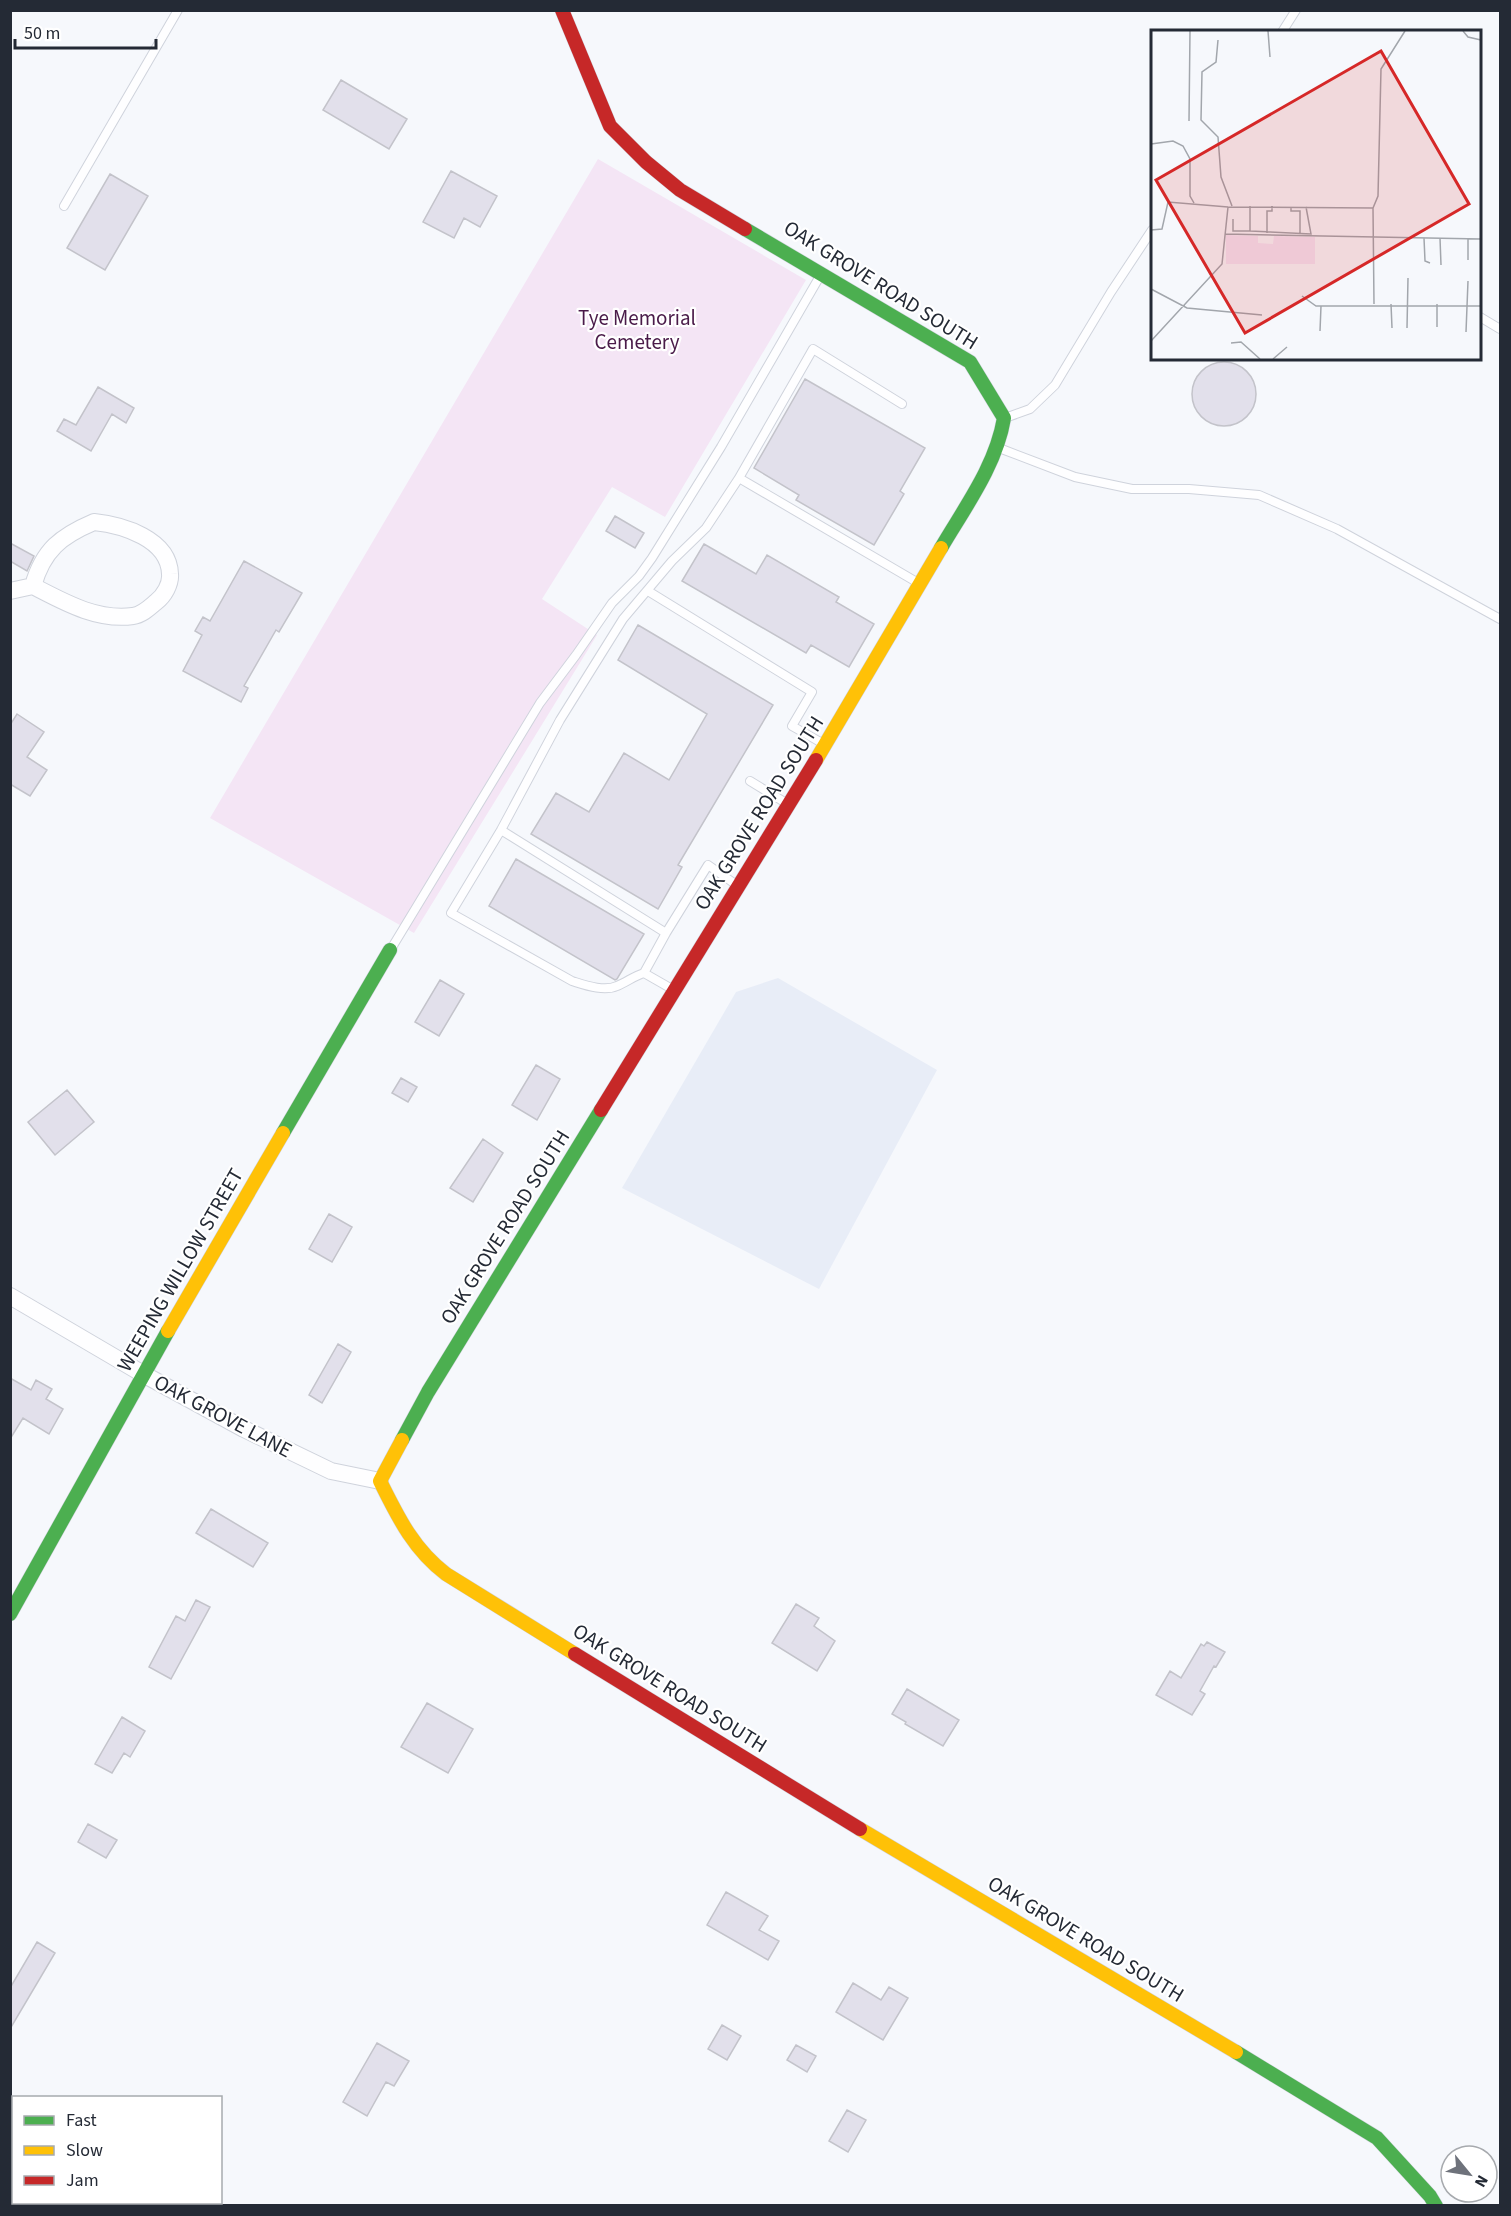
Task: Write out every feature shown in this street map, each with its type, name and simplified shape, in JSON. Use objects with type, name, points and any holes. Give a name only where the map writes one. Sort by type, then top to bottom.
[{"type":"street","name":"OAK GROVE ROAD SOUTH","points":[[562,10],[610,126],[624,142],[680,190],[970,362],[1004,418],[1001,436],[988,468],[920,585],[789,805],[428,1392],[380,1481],[412,1542],[430,1563],[446,1574],[806,1797],[1351,2121],[1377,2139],[1436,2205]]},
{"type":"street","points":[[10,591],[33,586],[71,606],[99,614],[134,616],[160,599],[170,580],[170,566],[163,552],[147,538],[127,529],[94,522],[66,536],[52,547],[38,570],[33,586]]},
{"type":"street","name":"WEEPING WILLOW STREET","points":[[10,1614],[143,1374],[390,950]]},
{"type":"street","name":"OAK GROVE LANE","points":[[10,1296],[143,1374],[244,1428],[331,1471],[380,1481]]},
{"type":"lane","points":[[64,206],[178,10]]},
{"type":"lane","points":[[1283,30],[1296,10]]},
{"type":"lane","points":[[1004,418],[1030,410],[1055,385],[1111,292],[1151,232]]},
{"type":"lane","points":[[390,950],[540,703],[612,603],[639,576],[652,558],[721,447],[822,273]]},
{"type":"lane","points":[[1481,318],[1500,329]]},
{"type":"lane","points":[[739,886],[708,865],[644,973],[616,987],[606,988],[572,981],[451,913],[501,830],[560,720],[623,619],[672,561],[706,528],[739,478],[813,349],[902,404]]},
{"type":"lane","points":[[996,447],[1075,477],[1132,489],[1189,489],[1259,495],[1337,529],[1500,620]]},
{"type":"lane","points":[[739,478],[920,585]]},
{"type":"lane","points":[[648,591],[812,692],[792,726],[825,745]]},
{"type":"lane","points":[[750,781],[789,805]]},
{"type":"lane","points":[[501,830],[666,933]]},
{"type":"lane","points":[[644,973],[675,991]]},
{"type":"shaded area","points":[[778,978],[937,1070],[819,1289],[622,1188],[736,992]]},
{"type":"green space","name":"Tye Memorial Cemetery","points":[[598,159],[806,280],[665,517],[612,487],[542,599],[597,635],[414,933],[210,818]]},
{"type":"building","points":[[341,80],[407,119],[389,149],[323,110]]},
{"type":"building","points":[[451,171],[497,196],[480,227],[464,218],[454,238],[423,222]]},
{"type":"building","points":[[110,174],[148,196],[105,270],[67,248]]},
{"type":"building","points":[[1224,362],[1242,368],[1250,376],[1256,394],[1250,412],[1242,420],[1224,426],[1206,420],[1198,412],[1192,394],[1198,376],[1206,368]]},
{"type":"building","points":[[805,379],[925,448],[900,491],[904,494],[874,545],[796,500],[799,495],[754,468]]},
{"type":"building","points":[[98,387],[134,408],[126,423],[112,414],[91,451],[57,431],[64,419],[76,425]]},
{"type":"building","points":[[615,516],[644,533],[635,548],[606,531]]},
{"type":"building","points":[[10,543],[34,556],[27,571],[10,561]]},
{"type":"building","points":[[704,544],[756,574],[767,555],[839,597],[836,602],[874,624],[849,667],[811,645],[806,653],[682,581]]},
{"type":"building","points":[[244,561],[302,593],[279,632],[276,630],[244,686],[248,688],[241,702],[183,671],[202,635],[195,631],[203,617],[210,621]]},
{"type":"building","points":[[638,625],[773,705],[678,865],[682,867],[658,909],[531,834],[556,793],[589,812],[624,753],[669,780],[707,714],[618,660]]},
{"type":"building","points":[[17,714],[44,732],[27,757],[47,770],[30,796],[10,784],[10,725]]},
{"type":"building","points":[[516,859],[644,934],[617,979],[615,980],[489,906]]},
{"type":"building","points":[[440,980],[464,994],[439,1036],[415,1022]]},
{"type":"building","points":[[536,1065],[560,1079],[537,1120],[512,1105]]},
{"type":"building","points":[[401,1078],[417,1087],[408,1102],[392,1093]]},
{"type":"building","points":[[67,1090],[94,1122],[55,1155],[28,1122]]},
{"type":"building","points":[[483,1139],[503,1153],[473,1202],[450,1188]]},
{"type":"building","points":[[329,1214],[352,1227],[332,1262],[309,1249]]},
{"type":"building","points":[[338,1344],[351,1352],[322,1403],[309,1395]]},
{"type":"building","points":[[10,1378],[31,1390],[36,1380],[52,1389],[46,1399],[63,1409],[49,1434],[23,1418],[10,1439]]},
{"type":"building","points":[[211,1509],[268,1543],[253,1567],[196,1533]]},
{"type":"building","points":[[196,1600],[210,1607],[171,1679],[149,1667],[176,1616],[185,1621]]},
{"type":"building","points":[[796,1604],[819,1618],[814,1626],[835,1641],[817,1671],[772,1643]]},
{"type":"building","points":[[1207,1642],[1225,1652],[1200,1691],[1205,1694],[1192,1715],[1156,1695],[1170,1671],[1181,1678],[1201,1644],[1204,1646]]},
{"type":"building","points":[[907,1689],[959,1720],[943,1746],[892,1714]]},
{"type":"building","points":[[427,1703],[473,1729],[448,1773],[401,1747]]},
{"type":"building","points":[[122,1717],[145,1731],[130,1757],[124,1753],[112,1773],[95,1764]]},
{"type":"building","points":[[88,1824],[117,1840],[106,1858],[78,1842]]},
{"type":"building","points":[[726,1892],[768,1916],[759,1930],[779,1941],[768,1960],[707,1925]]},
{"type":"building","points":[[37,1942],[55,1953],[10,2029],[10,1988]]},
{"type":"building","points":[[853,1983],[881,2000],[889,1987],[908,1998],[883,2040],[836,2012]]},
{"type":"building","points":[[722,2025],[741,2036],[727,2060],[708,2049]]},
{"type":"building","points":[[377,2043],[409,2061],[394,2086],[386,2082],[367,2116],[343,2102]]},
{"type":"building","points":[[796,2045],[816,2056],[807,2072],[787,2060]]},
{"type":"building","points":[[847,2110],[866,2120],[848,2152],[829,2141]]},
{"type":"traffic: fast","points":[[745,229],[970,362],[1004,418],[1000,436],[987,469],[941,548]]},
{"type":"traffic: fast","points":[[283,1133],[390,950]]},
{"type":"traffic: fast","points":[[402,1440],[428,1392],[601,1110]]},
{"type":"traffic: fast","points":[[10,1614],[168,1331]]},
{"type":"traffic: fast","points":[[1236,2052],[1377,2138],[1430,2196],[1436,2206]]},
{"type":"traffic: slow","points":[[816,760],[941,548]]},
{"type":"traffic: slow","points":[[168,1331],[283,1133]]},
{"type":"traffic: slow","points":[[402,1440],[380,1481],[415,1543],[446,1574],[575,1654]]},
{"type":"traffic: slow","points":[[860,1829],[1236,2052]]},
{"type":"traffic: jam","points":[[562,10],[610,126],[646,162],[680,190],[745,229]]},
{"type":"traffic: jam","points":[[601,1110],[816,760]]},
{"type":"traffic: jam","points":[[575,1654],[860,1829]]}]
